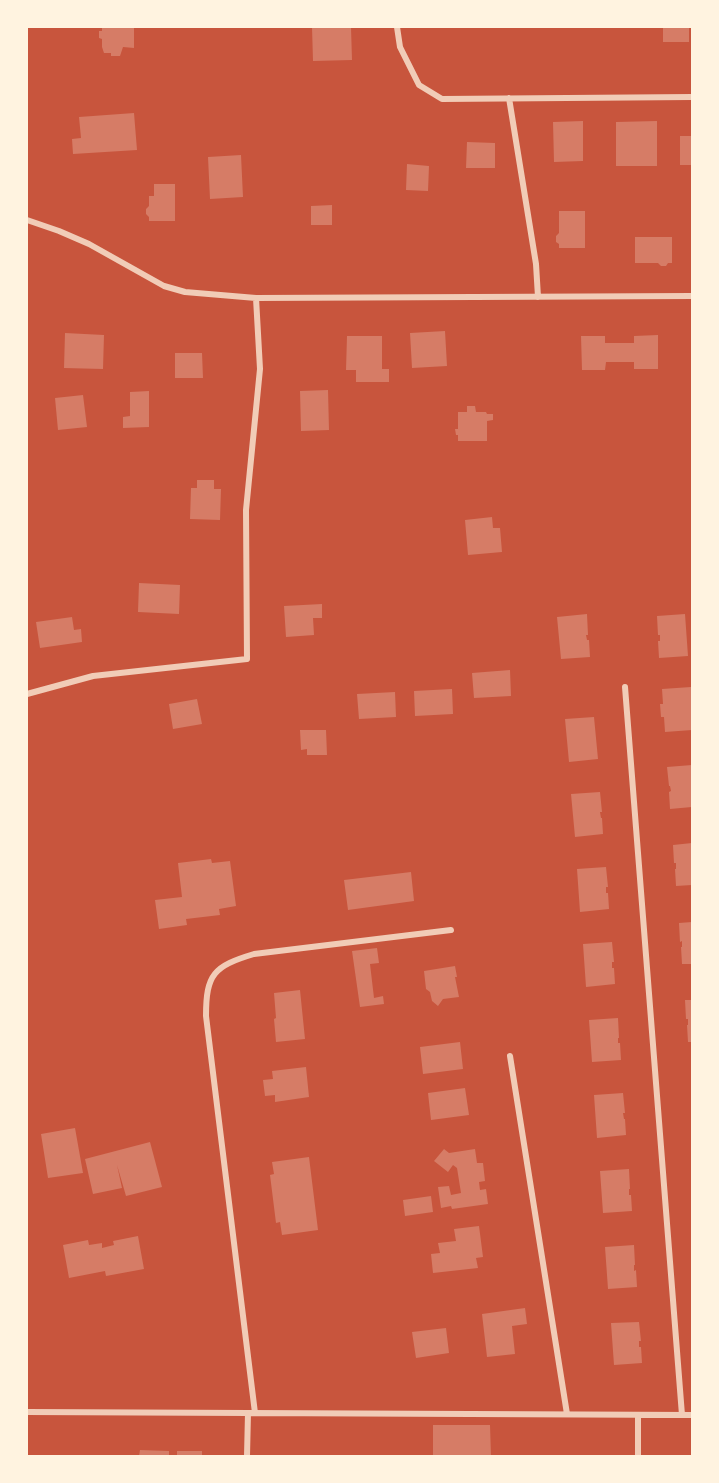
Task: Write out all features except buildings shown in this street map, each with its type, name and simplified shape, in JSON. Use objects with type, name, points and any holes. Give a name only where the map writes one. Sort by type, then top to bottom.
[{"type":"street","points":[[397,27],[400,47],[419,86],[442,99],[692,98]]},
{"type":"street","points":[[509,98],[536,264],[538,297]]},
{"type":"street","points":[[27,220],[89,244],[164,286],[185,292],[256,298],[692,296]]},
{"type":"street","points":[[27,694],[93,676],[247,659],[246,510],[260,369],[256,298]]},
{"type":"street","points":[[625,687],[681,1415]]},
{"type":"street","points":[[247,1456],[251,1413],[206,1016],[206,996],[210,980],[218,969],[233,960],[254,954],[451,930]]},
{"type":"street","points":[[510,1056],[567,1414]]},
{"type":"street","points":[[27,1412],[692,1415]]},
{"type":"street","points":[[638,1415],[638,1456]]}]
